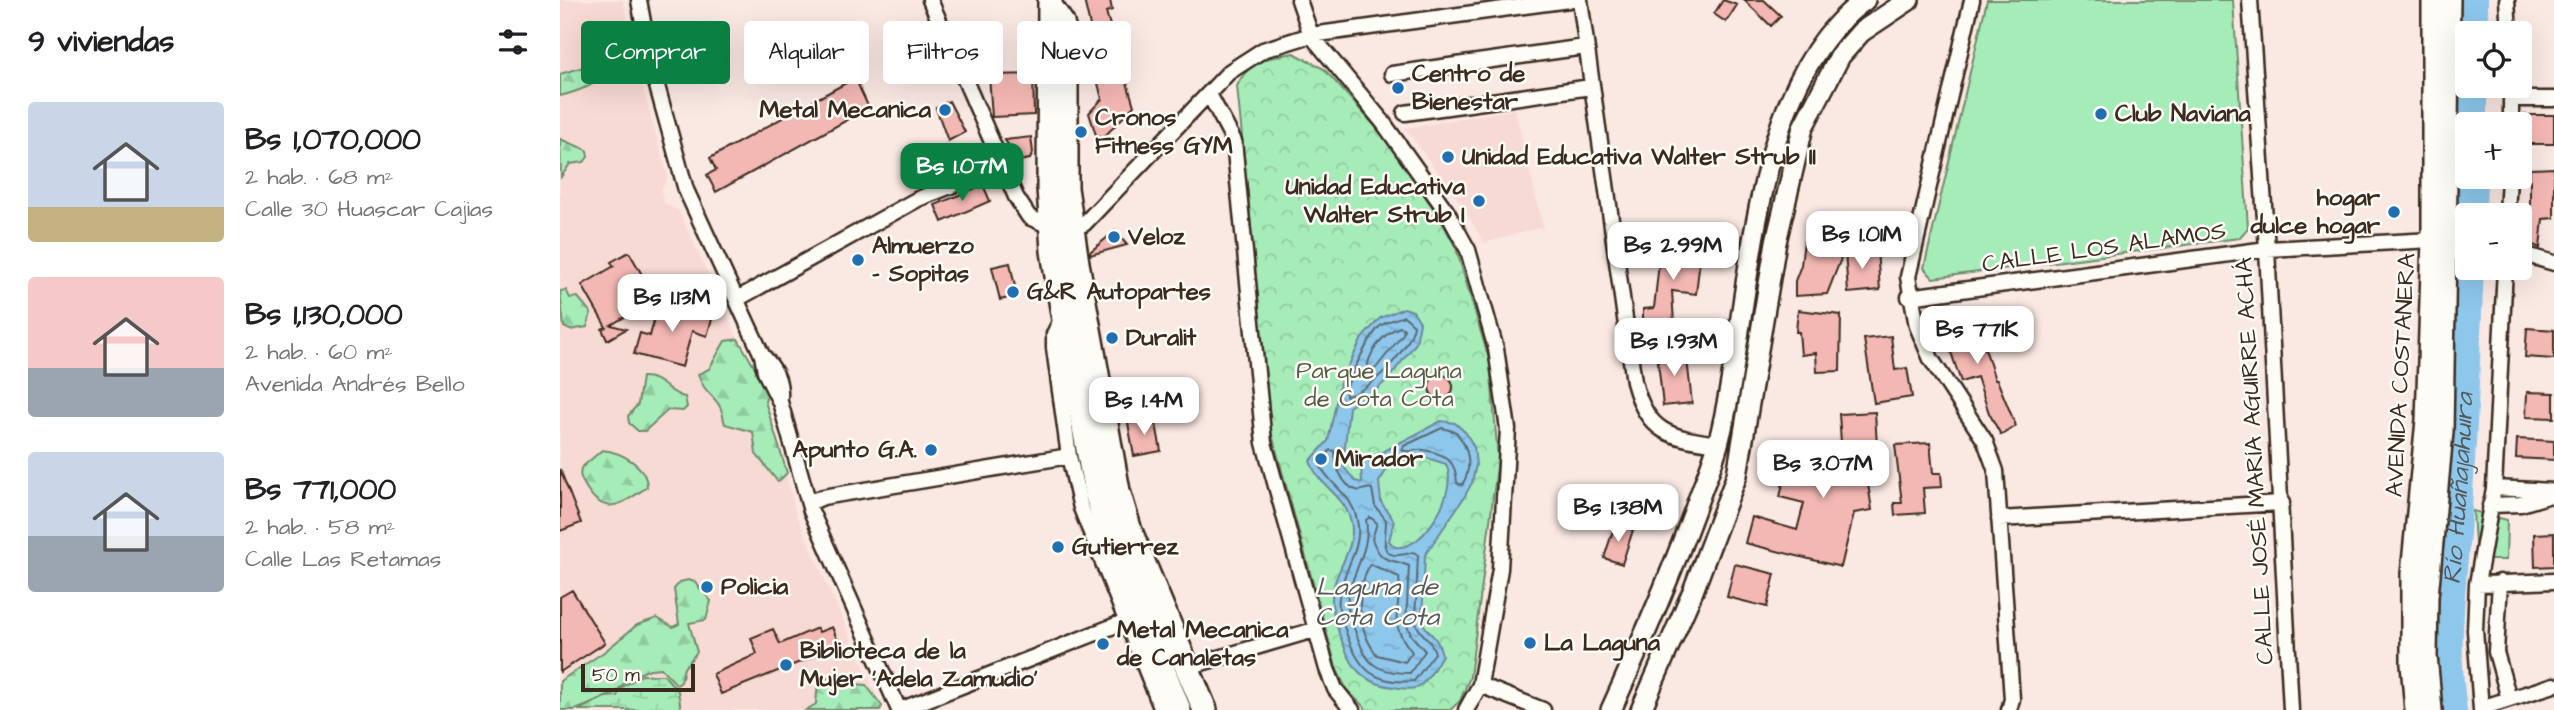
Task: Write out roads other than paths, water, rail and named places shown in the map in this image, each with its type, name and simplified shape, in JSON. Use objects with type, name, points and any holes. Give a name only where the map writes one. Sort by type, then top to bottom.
[{"type":"main road","points":[[1611,710],[1678,556],[1718,444],[1755,237],[1769,168],[1784,116],[1804,73],[1826,38],[1865,0]]},
{"type":"main road","points":[[1641,710],[1693,591],[1737,475],[1776,242],[1803,127],[1840,56],[1861,32],[1909,0]]},
{"type":"main road","name":"AVENIDA COSTANERA","points":[[2432,0],[2444,432],[2428,597],[2427,656],[2432,710]]},
{"type":"main road","name":"AVENIDA COSTANERA","points":[[2415,710],[2411,664],[2411,574],[2440,240],[2450,0]]},
{"type":"main road","points":[[1051,3],[1062,23],[1066,41],[1063,314],[1096,492],[1108,532],[1179,710]]},
{"type":"main road","points":[[1804,73],[1824,83]]},
{"type":"main road","points":[[1062,226],[1118,491],[1130,531],[1205,710]]},
{"type":"main road","points":[[1755,237],[1776,242]]},
{"type":"main road","points":[[1718,444],[1742,449]]},
{"type":"street","points":[[930,0],[1001,166],[1030,217],[1062,226],[1084,224],[1210,96],[1229,72],[1263,50],[1311,35],[1569,0]]},
{"type":"street","points":[[1299,0],[1311,35],[1382,121],[1447,212],[1468,250],[1496,349],[1506,398],[1508,465],[1495,606],[1480,685],[1466,710]]},
{"type":"street","points":[[1580,0],[1634,382],[1640,404],[1657,429],[1679,439],[1718,444]]},
{"type":"street","points":[[1972,0],[1908,277],[1909,297],[1917,326],[1931,359],[1992,454],[2013,706]]},
{"type":"street","name":"CALLE JOSÉ MARÍA AGUIRRE ACHÁ","points":[[2249,0],[2267,249],[2291,710]]},
{"type":"street","points":[[2507,0],[2508,21]]},
{"type":"street","points":[[643,1],[650,61],[686,190],[762,355],[765,372],[780,402],[809,503],[900,710],[1124,622]]},
{"type":"street","points":[[1392,74],[1585,47]]},
{"type":"street","points":[[1405,113],[1591,87]]},
{"type":"street","points":[[2532,95],[2554,99]]},
{"type":"street","points":[[1210,96],[1234,141],[1264,443],[1314,630],[1335,689],[1352,710]]},
{"type":"street","points":[[737,299],[918,199],[1001,166]]},
{"type":"street","name":"CALLE LOS ALAMOS","points":[[1909,297],[2267,249],[2440,240]]},
{"type":"street","points":[[2532,256],[2554,262]]},
{"type":"street","points":[[2504,280],[2494,488],[2477,584],[2475,630],[2481,709],[2554,685]]},
{"type":"street","points":[[1063,314],[1053,339],[1069,456],[1081,508],[1124,622],[1162,710]]},
{"type":"street","points":[[809,503],[823,497],[1069,456]]},
{"type":"street","points":[[2494,488],[2554,492]]},
{"type":"street","points":[[2490,505],[2521,505],[2554,492]]},
{"type":"street","points":[[1999,519],[2282,503]]},
{"type":"street","points":[[2477,584],[2554,581]]},
{"type":"street","points":[[2500,582],[2496,652],[2509,699]]},
{"type":"street","points":[[1188,667],[1314,630]]},
{"type":"street","points":[[1480,685],[1543,710]]},
{"type":"water","name":"Laguna de Cota Cota","points":[[1404,308],[1413,311],[1420,322],[1416,343],[1389,378],[1375,391],[1349,407],[1343,466],[1355,481],[1362,483],[1361,463],[1441,421],[1455,423],[1466,433],[1474,447],[1476,465],[1472,483],[1463,499],[1425,555],[1422,620],[1435,638],[1442,655],[1423,683],[1410,689],[1382,685],[1365,677],[1353,664],[1344,647],[1332,600],[1335,582],[1350,546],[1352,528],[1345,507],[1314,471],[1310,461],[1328,441],[1340,383],[1362,338],[1380,318]],"holes":[[[1424,457],[1446,464],[1448,488],[1437,516],[1417,540],[1406,546],[1395,547],[1389,541],[1394,521],[1381,502],[1379,482],[1392,461]]]},
{"type":"waterway","name":"Río Huañajahuira","points":[[2474,0],[2474,21]]},
{"type":"waterway","name":"Río Huañajahuira","points":[[2473,98],[2473,112]]},
{"type":"waterway","name":"Río Huañajahuira","points":[[2472,203],[2473,189]]},
{"type":"waterway","name":"Río Huañajahuira","points":[[2453,710],[2449,638],[2469,280]]},
{"type":"place","name":"Centro de Bienestar","points":[[1398,88]]},
{"type":"place","name":"Metal Mecanica","points":[[945,110]]},
{"type":"place","name":"Club Naviana","points":[[2101,114]]},
{"type":"place","name":"Cronos Fitness GYM","points":[[1081,132]]},
{"type":"place","name":"Unidad Educativa Walter Strub II","points":[[1448,157]]},
{"type":"place","name":"Unidad Educativa Walter Strub I","points":[[1479,201]]},
{"type":"place","name":"hogar dulce hogar","points":[[2394,212]]},
{"type":"place","name":"Veloz","points":[[1114,237]]},
{"type":"place","name":"Almuerzo - Sopitas","points":[[858,260]]},
{"type":"place","name":"G&R Autopartes","points":[[1013,292]]},
{"type":"place","name":"Duralit","points":[[1112,338]]},
{"type":"place","name":"Apunto G.A.","points":[[931,450]]},
{"type":"place","name":"Mirador","points":[[1321,459]]},
{"type":"place","name":"Gutierrez","points":[[1058,547]]},
{"type":"place","name":"Policia","points":[[707,587]]},
{"type":"place","name":"La Laguna","points":[[1530,643]]},
{"type":"place","name":"Metal Mecanica de Canaletas","points":[[1103,644]]},
{"type":"place","name":"Biblioteca de la Mujer 'Adela Zamudio'","points":[[786,665]]},
{"type":"park label","name":"Parque Laguna de Cota Cota","points":[[1379,385]]}]
